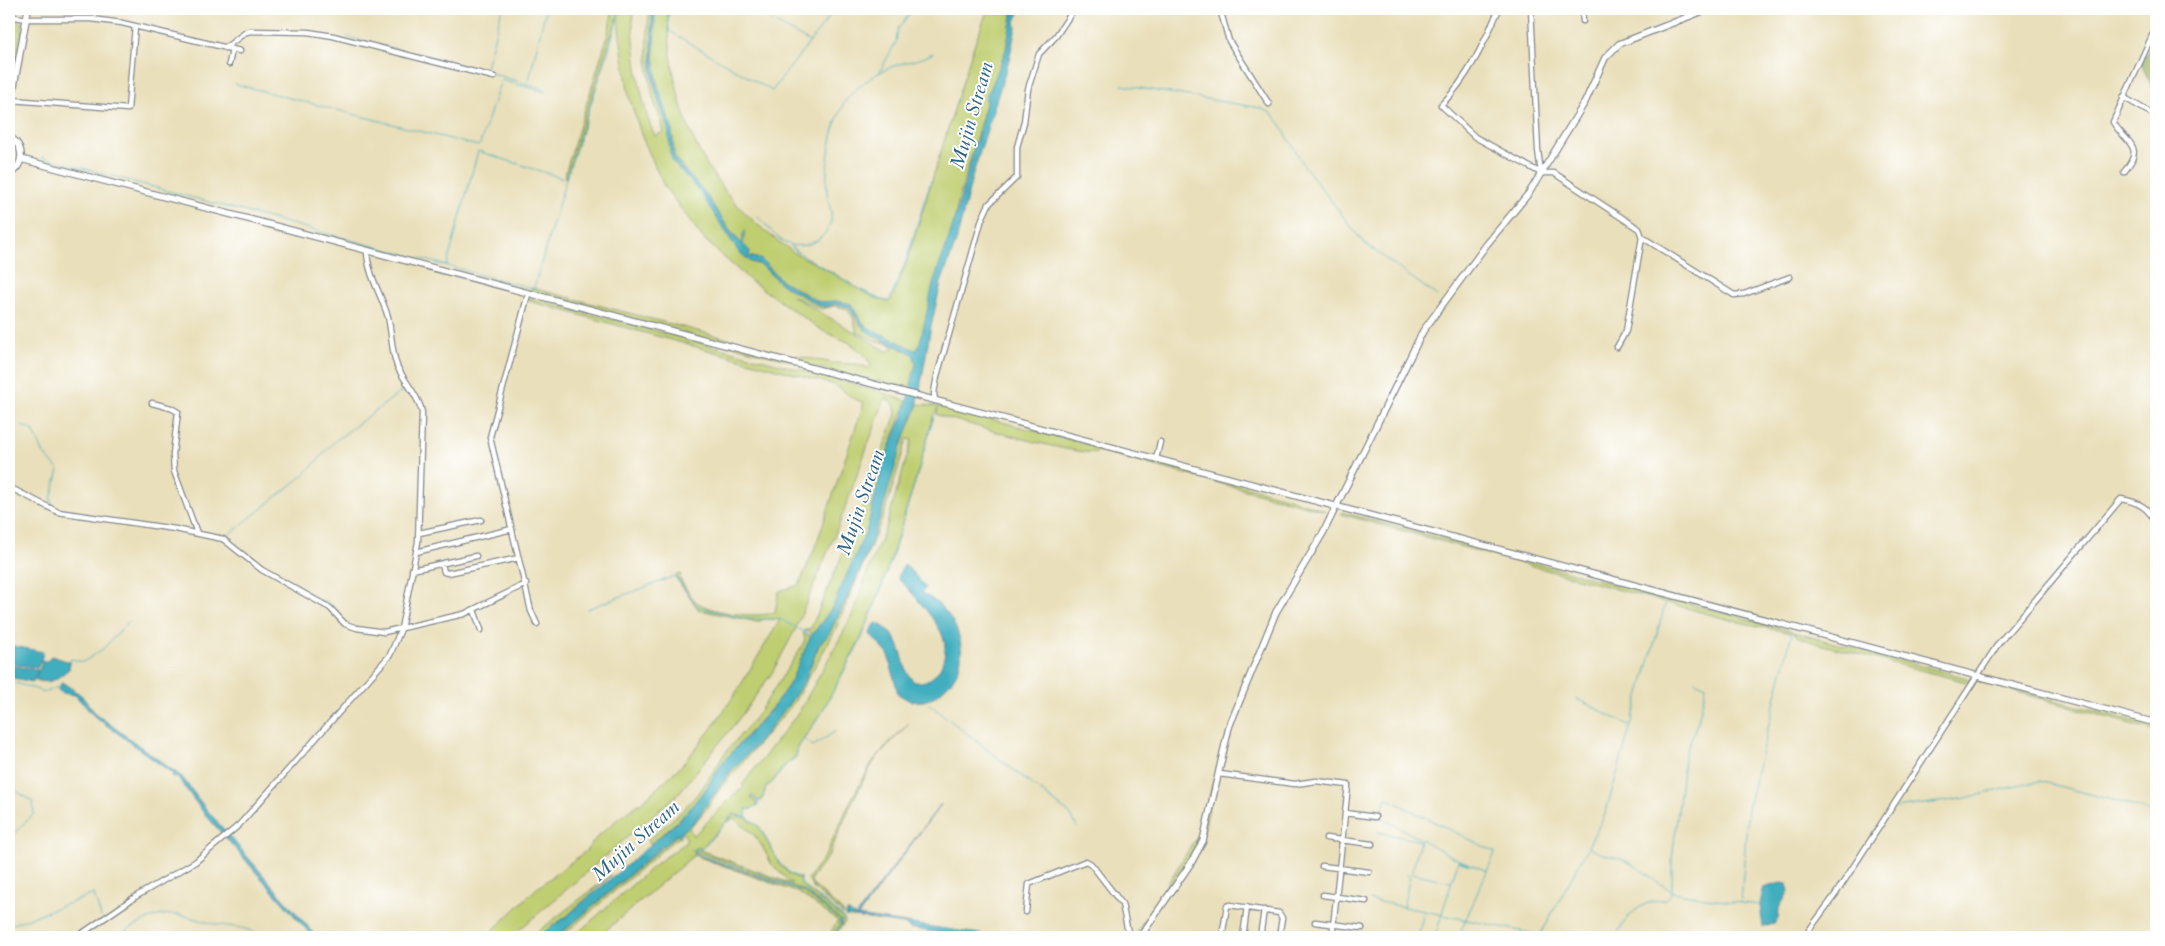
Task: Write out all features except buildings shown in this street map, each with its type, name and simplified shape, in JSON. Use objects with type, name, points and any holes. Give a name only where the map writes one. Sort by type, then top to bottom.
[{"type":"main road","points":[[9,113],[28,9]]},
{"type":"main road","points":[[1140,937],[1191,863],[1203,841],[1229,726],[1276,612],[1323,533],[1423,331],[1487,244],[1529,193],[1585,102],[1605,58],[1619,44],[1708,9]]},
{"type":"main road","points":[[9,137],[19,146],[21,160],[15,170],[9,174]]},
{"type":"main road","points":[[21,160],[2156,723]]},
{"type":"street","points":[[932,400],[937,376],[982,219],[990,204],[1017,177],[1017,147],[1024,122],[1028,89],[1039,54],[1056,36],[1074,9]]},
{"type":"street","points":[[1220,9],[1229,41],[1269,104]]},
{"type":"street","points":[[1498,9],[1482,48],[1454,93],[1442,105],[1475,137],[1541,173],[1554,173],[1639,229],[1642,238],[1626,331],[1618,346]]},
{"type":"street","points":[[1531,9],[1538,150],[1541,173]]},
{"type":"street","points":[[1582,9],[1583,21]]},
{"type":"street","points":[[9,16],[27,19],[91,19],[135,26],[240,52]]},
{"type":"street","points":[[12,100],[128,109],[135,26]]},
{"type":"street","points":[[2124,172],[2134,160],[2135,151],[2132,143],[2113,122],[2156,27]]},
{"type":"street","points":[[225,48],[246,32],[308,32],[333,36],[494,77]]},
{"type":"street","points":[[229,64],[232,50]]},
{"type":"street","points":[[2124,98],[2156,116]]},
{"type":"street","points":[[1642,238],[1734,295],[1744,294],[1790,277]]},
{"type":"street","points":[[77,937],[135,897],[195,862],[228,835],[390,655],[401,629],[419,533],[422,409],[405,382],[393,355],[387,315],[380,299],[367,252]]},
{"type":"street","points":[[528,294],[490,437],[531,611],[537,624]]},
{"type":"street","points":[[152,403],[178,412],[173,454],[174,471],[197,533]]},
{"type":"street","points":[[1156,460],[1160,442]]},
{"type":"street","points":[[9,487],[58,512],[197,533],[223,539],[262,570],[330,608],[340,621],[350,626],[376,632],[401,629],[474,610],[526,584]]},
{"type":"street","points":[[1804,937],[1835,895],[1975,676],[2019,616],[2121,499],[2138,502],[2152,514],[2156,524]]},
{"type":"street","points":[[419,533],[481,520]]},
{"type":"street","points":[[416,552],[512,529]]},
{"type":"street","points":[[412,570],[476,556]]},
{"type":"street","points":[[442,564],[444,572],[448,573],[519,558]]},
{"type":"street","points":[[474,610],[481,630]]},
{"type":"street","points":[[1219,774],[1295,784],[1316,781],[1348,784],[1332,937]]},
{"type":"street","points":[[1345,813],[1375,817]]},
{"type":"street","points":[[1326,838],[1372,844]]},
{"type":"street","points":[[1026,912],[1029,884],[1088,861],[1122,904],[1129,937]]},
{"type":"street","points":[[1322,866],[1369,872]]},
{"type":"street","points":[[1323,895],[1366,901]]},
{"type":"street","points":[[1222,937],[1228,906],[1264,910],[1281,915],[1279,937]]},
{"type":"street","points":[[1243,937],[1247,908]]},
{"type":"street","points":[[1260,937],[1264,910]]},
{"type":"street","points":[[1315,922],[1362,928]]},
{"type":"green space","points":[[613,9],[619,9],[619,12],[566,178],[564,177],[607,38]]},
{"type":"green space","points":[[621,9],[633,9],[634,39],[641,92],[655,136],[664,132],[653,98],[649,76],[648,31],[649,9],[652,9],[652,73],[654,87],[668,127],[673,162],[700,192],[738,250],[751,262],[761,265],[781,284],[818,305],[825,307],[835,304],[849,307],[858,323],[875,337],[913,354],[916,363],[910,389],[877,380],[875,383],[530,292],[531,289],[536,289],[786,354],[834,363],[857,364],[868,368],[871,365],[863,353],[848,342],[823,331],[751,281],[703,238],[664,186],[642,137],[629,97],[618,17]],"holes":[[[792,296],[821,309],[835,306],[847,309],[853,318],[857,332],[873,340],[892,345],[893,349],[887,351]]]},
{"type":"green space","points":[[655,9],[668,9],[670,48],[676,84],[685,117],[698,149],[715,178],[737,205],[763,230],[795,253],[866,293],[888,302],[891,300],[906,264],[973,48],[986,14],[989,9],[1013,9],[1006,50],[986,96],[986,103],[958,202],[950,239],[939,266],[918,351],[869,328],[861,321],[851,304],[836,301],[819,302],[781,280],[759,259],[749,256],[750,251],[743,246],[745,231],[743,233],[742,245],[674,156],[672,129],[657,83],[654,55]]},
{"type":"green space","points":[[9,19],[23,23],[9,104]]},
{"type":"green space","points":[[2156,33],[2156,95],[2141,64]]},
{"type":"green space","points":[[530,298],[687,339],[686,342],[689,343],[690,340],[868,388],[907,401],[884,460],[867,529],[832,608],[812,635],[809,631],[803,631],[811,628],[862,508],[896,414],[894,404],[885,398],[838,527],[795,630],[772,673],[738,720],[679,793],[511,937],[486,937],[536,889],[586,851],[597,837],[643,801],[682,765],[708,733],[734,696],[780,620],[764,619],[758,622],[699,610],[675,577],[686,591],[676,575],[681,574],[681,580],[691,596],[705,607],[747,615],[775,612],[779,591],[799,585],[816,545],[864,403],[854,399],[835,385],[529,301]]},
{"type":"green space","points":[[918,404],[949,408],[1289,498],[1325,511],[1099,451],[1071,450],[1022,439],[937,415],[938,408],[933,417],[917,476],[880,593],[862,636],[821,714],[797,747],[796,757],[787,763],[766,787],[762,800],[758,801],[752,795],[751,798],[758,804],[750,810],[746,809],[746,817],[733,814],[701,848],[692,850],[696,855],[803,892],[840,920],[839,926],[830,937],[827,937],[838,921],[799,893],[694,855],[598,937],[573,937],[657,863],[684,844],[687,839],[682,832],[695,821],[726,777],[729,779],[705,811],[689,828],[693,836],[739,790],[742,790],[744,788],[742,785],[799,712],[855,608],[869,567],[886,527],[912,440],[907,439],[884,515],[835,631],[793,704],[731,776],[728,775],[789,704],[805,680],[819,645],[829,634],[848,597],[881,515],[894,464]]},
{"type":"green space","points":[[1342,512],[1792,631],[1791,633],[1734,621],[1341,514]]},
{"type":"green space","points":[[1793,632],[1967,678],[1970,683],[1819,644],[1798,637]]},
{"type":"green space","points":[[803,633],[811,637],[796,674],[777,702],[722,763],[704,792],[681,818],[650,844],[648,840],[682,811],[701,790],[725,753],[756,717],[799,651],[805,640]]},
{"type":"green space","points":[[1980,680],[2156,727],[2156,731],[1977,681]]},
{"type":"green space","points":[[879,754],[852,802],[829,855],[811,879],[812,884],[844,915],[813,888],[808,879],[826,854],[851,800],[873,761]]},
{"type":"green space","points":[[1217,767],[1204,832],[1199,843],[1134,937],[1200,832]]},
{"type":"green space","points":[[733,815],[746,818],[759,826],[779,864],[791,875],[800,879],[804,887],[843,918],[845,922],[834,937],[832,937],[842,924],[841,920],[803,890],[694,851],[697,849],[792,884],[772,865],[754,835],[734,818],[728,822]]},
{"type":"green space","points":[[677,835],[681,837],[674,840],[561,937],[557,937]]},
{"type":"green space","points":[[611,875],[567,916],[537,937],[531,937]]},
{"type":"water","points":[[652,9],[655,9],[654,55],[657,83],[672,129],[674,156],[680,166],[703,190],[732,234],[750,251],[749,256],[762,260],[781,280],[819,302],[836,301],[851,304],[861,321],[869,328],[917,351],[935,277],[952,229],[968,173],[983,116],[986,96],[1006,50],[1013,9],[1021,9],[1015,21],[1016,27],[1009,60],[973,174],[956,242],[941,283],[931,326],[917,407],[902,443],[881,515],[862,566],[829,634],[819,645],[805,680],[789,704],[759,742],[729,773],[695,821],[681,835],[676,835],[661,847],[557,937],[537,937],[567,916],[676,823],[704,792],[722,763],[770,711],[789,685],[810,638],[832,608],[867,529],[884,460],[904,414],[916,363],[913,354],[866,331],[849,307],[835,304],[825,307],[818,305],[781,284],[761,265],[751,262],[738,251],[700,192],[673,162],[670,153],[668,127],[659,103],[652,73]]},
{"type":"water","points":[[905,564],[926,588],[921,593],[944,609],[952,621],[958,634],[961,648],[960,662],[956,675],[946,687],[929,699],[912,702],[898,694],[888,654],[870,634],[872,627],[877,623],[887,629],[894,637],[907,671],[915,682],[923,682],[930,679],[940,668],[945,651],[943,637],[926,610],[898,579],[899,573]]},
{"type":"water","points":[[9,645],[43,652],[41,661],[48,661],[51,656],[70,662],[69,669],[58,678],[46,682],[36,680],[36,675],[33,682],[9,677],[9,666],[37,669],[37,674],[42,663],[40,662],[38,667],[9,664]]},
{"type":"water","points":[[62,682],[81,695],[96,714],[182,777],[206,809],[317,937],[313,937],[203,812],[178,778],[172,776],[173,774],[94,716],[75,695],[62,693],[58,690]]},
{"type":"water","points":[[941,804],[858,916],[1000,937],[966,937],[909,928],[904,924],[845,916],[847,911],[856,916]]},
{"type":"water","points":[[1781,883],[1787,884],[1789,891],[1779,908],[1778,919],[1774,924],[1763,927],[1760,905],[1763,888]]},
{"type":"waterway","points":[[485,71],[502,9]]},
{"type":"waterway","points":[[528,84],[546,9]]},
{"type":"waterway","points":[[531,288],[534,288],[566,179],[608,53],[620,9]]},
{"type":"waterway","points":[[668,9],[669,31],[772,91],[835,9]]},
{"type":"waterway","points":[[750,9],[810,42]]},
{"type":"waterway","points":[[862,9],[869,13],[872,9]]},
{"type":"waterway","points":[[879,73],[896,42],[898,29],[913,9]]},
{"type":"waterway","points":[[987,13],[988,9]]},
{"type":"waterway","points":[[347,37],[485,71],[549,91]]},
{"type":"waterway","points":[[756,217],[782,241],[793,245],[807,245],[825,234],[831,221],[827,191],[828,156],[837,118],[847,99],[863,83],[884,70],[933,53]]},
{"type":"waterway","points":[[235,84],[478,146],[501,80],[545,92]]},
{"type":"waterway","points":[[1122,85],[1260,108],[1271,113],[1279,122],[1303,164],[1363,242],[1437,296]]},
{"type":"waterway","points":[[447,265],[478,151],[562,178]]},
{"type":"waterway","points":[[41,157],[530,288]]},
{"type":"waterway","points":[[790,245],[796,251],[844,280],[882,300],[889,301],[905,263],[931,180]]},
{"type":"waterway","points":[[742,247],[745,230]]},
{"type":"waterway","points":[[226,537],[305,474],[335,441],[406,388]]},
{"type":"waterway","points":[[845,921],[841,915],[801,884],[801,878],[791,874],[780,864],[759,826],[747,817],[745,811],[758,805],[758,801],[762,801],[766,787],[774,781],[791,760],[796,758],[798,748],[821,714],[863,636],[892,558],[934,417]]},
{"type":"waterway","points":[[22,426],[33,430],[44,454],[59,470],[51,499],[53,507]]},
{"type":"waterway","points":[[59,510],[89,514]]},
{"type":"waterway","points":[[199,532],[214,534]]},
{"type":"waterway","points":[[219,533],[236,547]]},
{"type":"waterway","points":[[587,609],[675,576],[698,607],[747,619],[780,619],[812,636]]},
{"type":"waterway","points":[[286,581],[295,584],[304,591]]},
{"type":"waterway","points":[[319,600],[328,602],[334,610]]},
{"type":"waterway","points":[[1666,602],[1604,817],[1588,846],[1596,851],[1630,863],[1671,890]]},
{"type":"waterway","points":[[70,662],[71,659],[83,662],[103,649],[129,621]]},
{"type":"waterway","points":[[1741,903],[1748,807],[1792,633]]},
{"type":"waterway","points":[[9,681],[45,692],[59,687]]},
{"type":"waterway","points":[[1616,937],[1626,920],[1635,911],[1646,904],[1666,899],[1672,892],[1672,859],[1685,754],[1698,721],[1706,686],[1695,681]]},
{"type":"waterway","points":[[1575,698],[1631,726]]},
{"type":"waterway","points":[[929,704],[1070,814],[1077,827]]},
{"type":"waterway","points":[[805,740],[813,746],[836,731]]},
{"type":"waterway","points":[[726,775],[730,777]]},
{"type":"waterway","points":[[1895,808],[1961,799],[2039,781],[2135,806],[2156,815]]},
{"type":"waterway","points":[[9,786],[33,802],[34,814],[9,838]]},
{"type":"waterway","points":[[752,797],[757,801]]},
{"type":"waterway","points":[[1458,937],[1495,853],[1495,852],[1386,798],[1380,817],[1457,859],[1488,871]]},
{"type":"waterway","points":[[693,850],[702,849],[733,815],[746,817]]},
{"type":"waterway","points":[[1378,832],[1420,841],[1412,873],[1451,882]]},
{"type":"waterway","points":[[1539,937],[1588,848]]},
{"type":"waterway","points":[[692,850],[696,854],[803,891],[840,920],[841,924],[831,937]]},
{"type":"waterway","points":[[1435,937],[1458,861],[1469,865]]},
{"type":"waterway","points":[[1403,907],[1410,876],[1407,875]]},
{"type":"waterway","points":[[1673,892],[1716,900],[1760,905]]},
{"type":"waterway","points":[[9,924],[94,894],[101,917]]},
{"type":"waterway","points":[[1370,900],[1540,935]]},
{"type":"waterway","points":[[1418,937],[1424,912]]},
{"type":"waterway","points":[[117,937],[151,918],[171,914],[242,928],[252,931],[260,937]]},
{"type":"water label","name":"Mujin Stream","points":[[971,115]]},
{"type":"water label","name":"Mujin Stream","points":[[860,502]]},
{"type":"water label","name":"Mujin Stream","points":[[635,840]]}]
